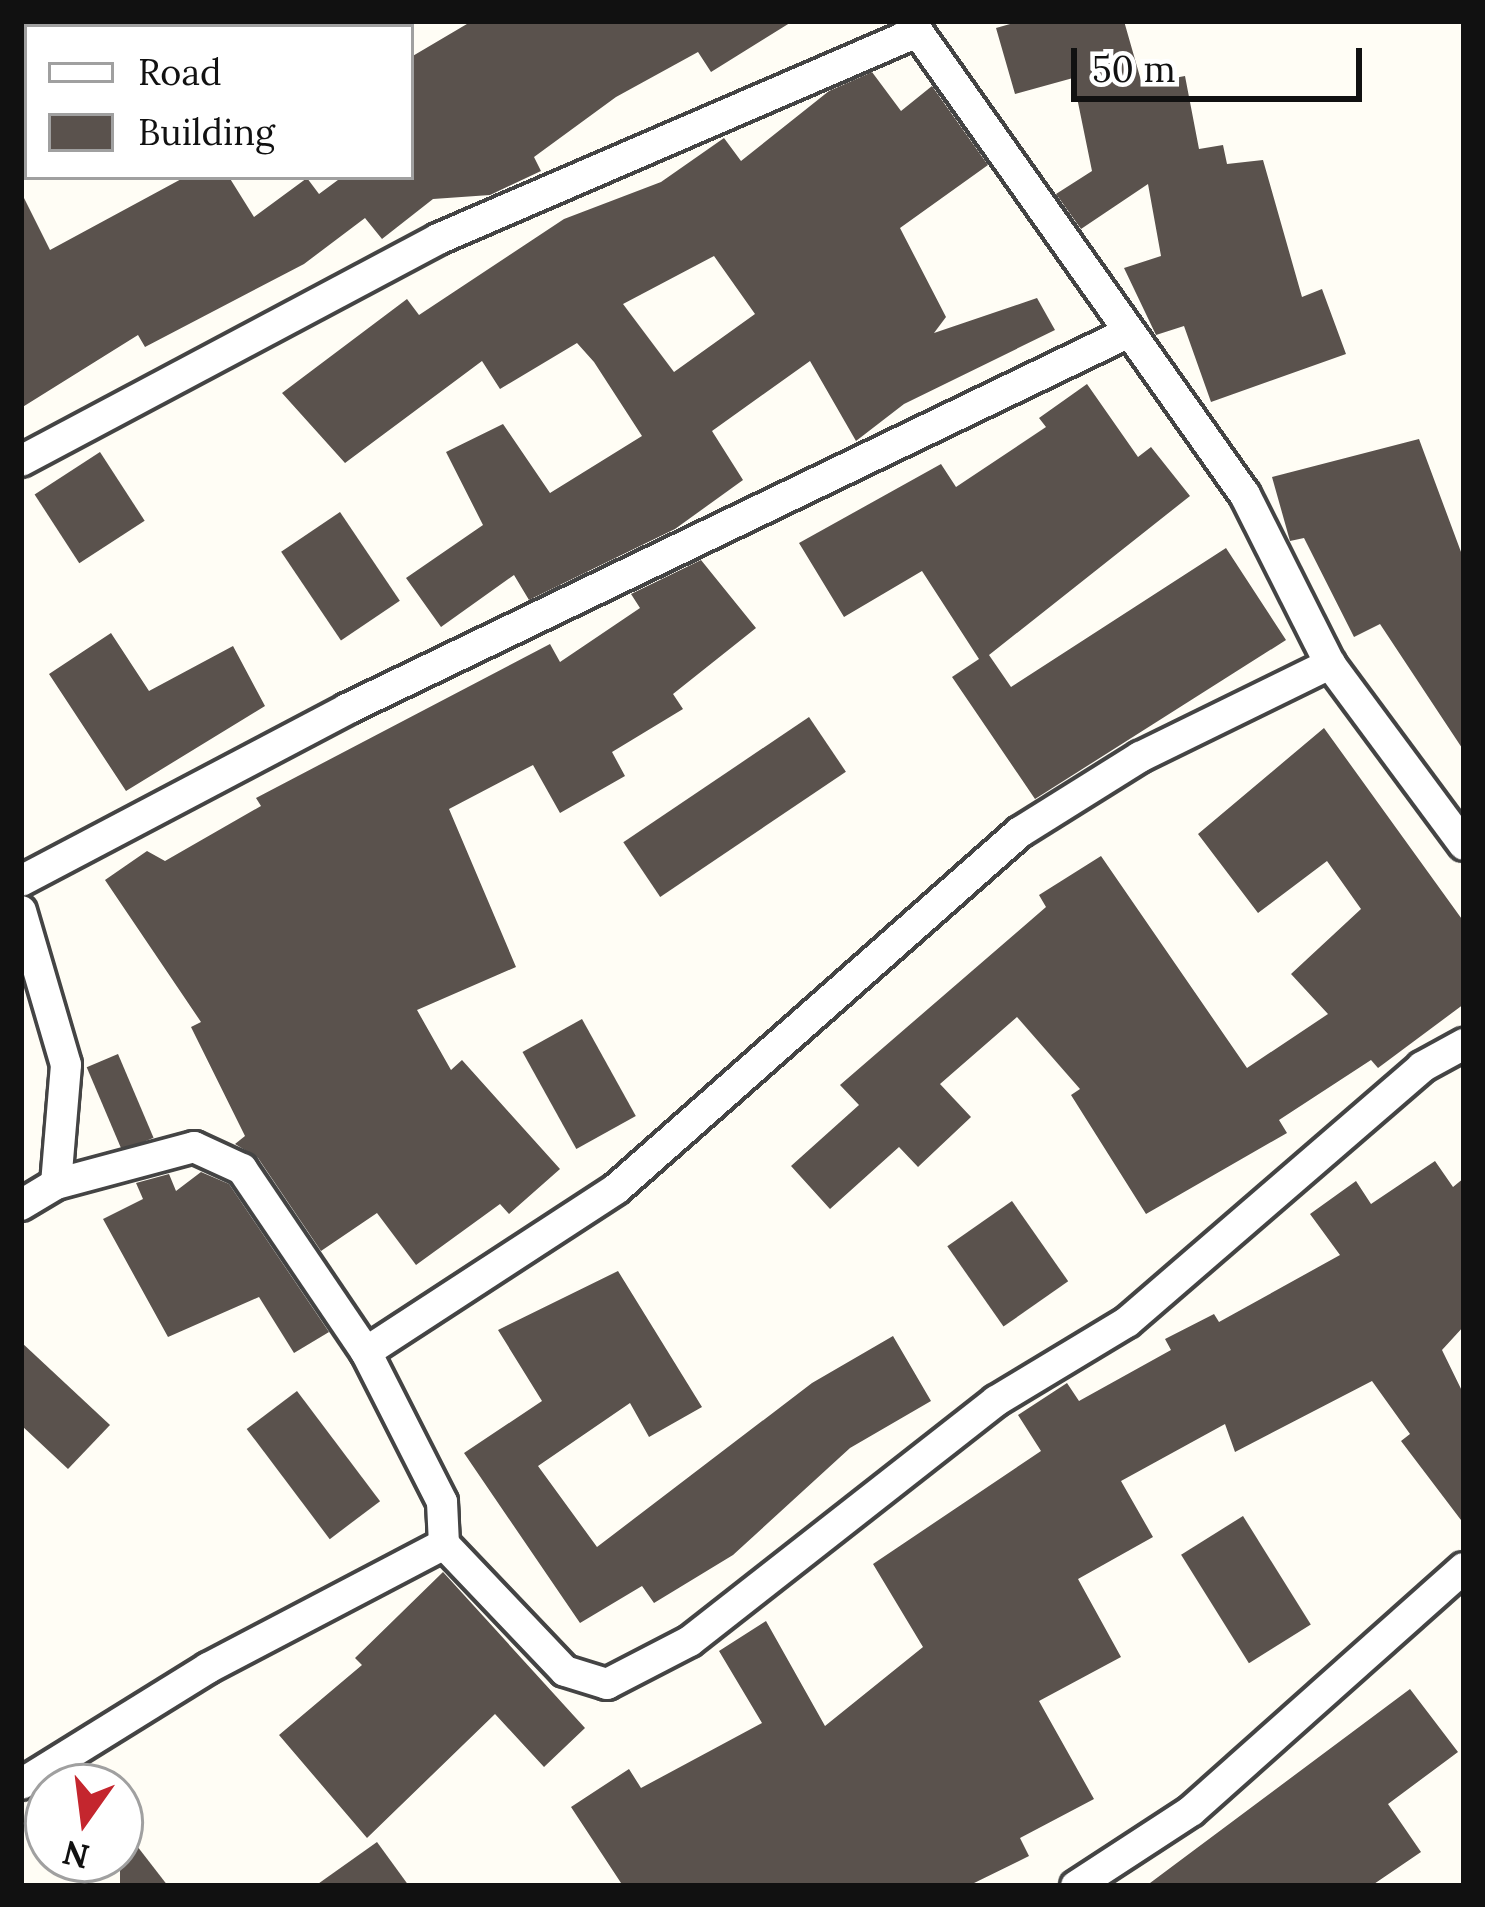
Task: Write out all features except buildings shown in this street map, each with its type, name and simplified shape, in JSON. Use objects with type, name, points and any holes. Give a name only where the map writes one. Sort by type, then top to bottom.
[{"type":"street","points":[[21,461],[438,239],[914,27],[1123,335],[1245,495],[1330,664],[1464,845]]},
{"type":"street","points":[[21,881],[347,709],[1123,335]]},
{"type":"street","points":[[366,1352],[616,1189],[1020,832],[1330,664]]},
{"type":"street","points":[[21,911],[66,1065],[56,1184]]},
{"type":"street","points":[[21,1205],[56,1184],[175,1150],[219,1154],[255,1186],[366,1352],[442,1502],[444,1544],[565,1671],[633,1679],[996,1401],[1127,1322],[1422,1067],[1464,1044]]},
{"type":"street","points":[[21,1784],[208,1668],[444,1544]]},
{"type":"street","points":[[1076,1886],[1191,1811],[1464,1568]]}]
